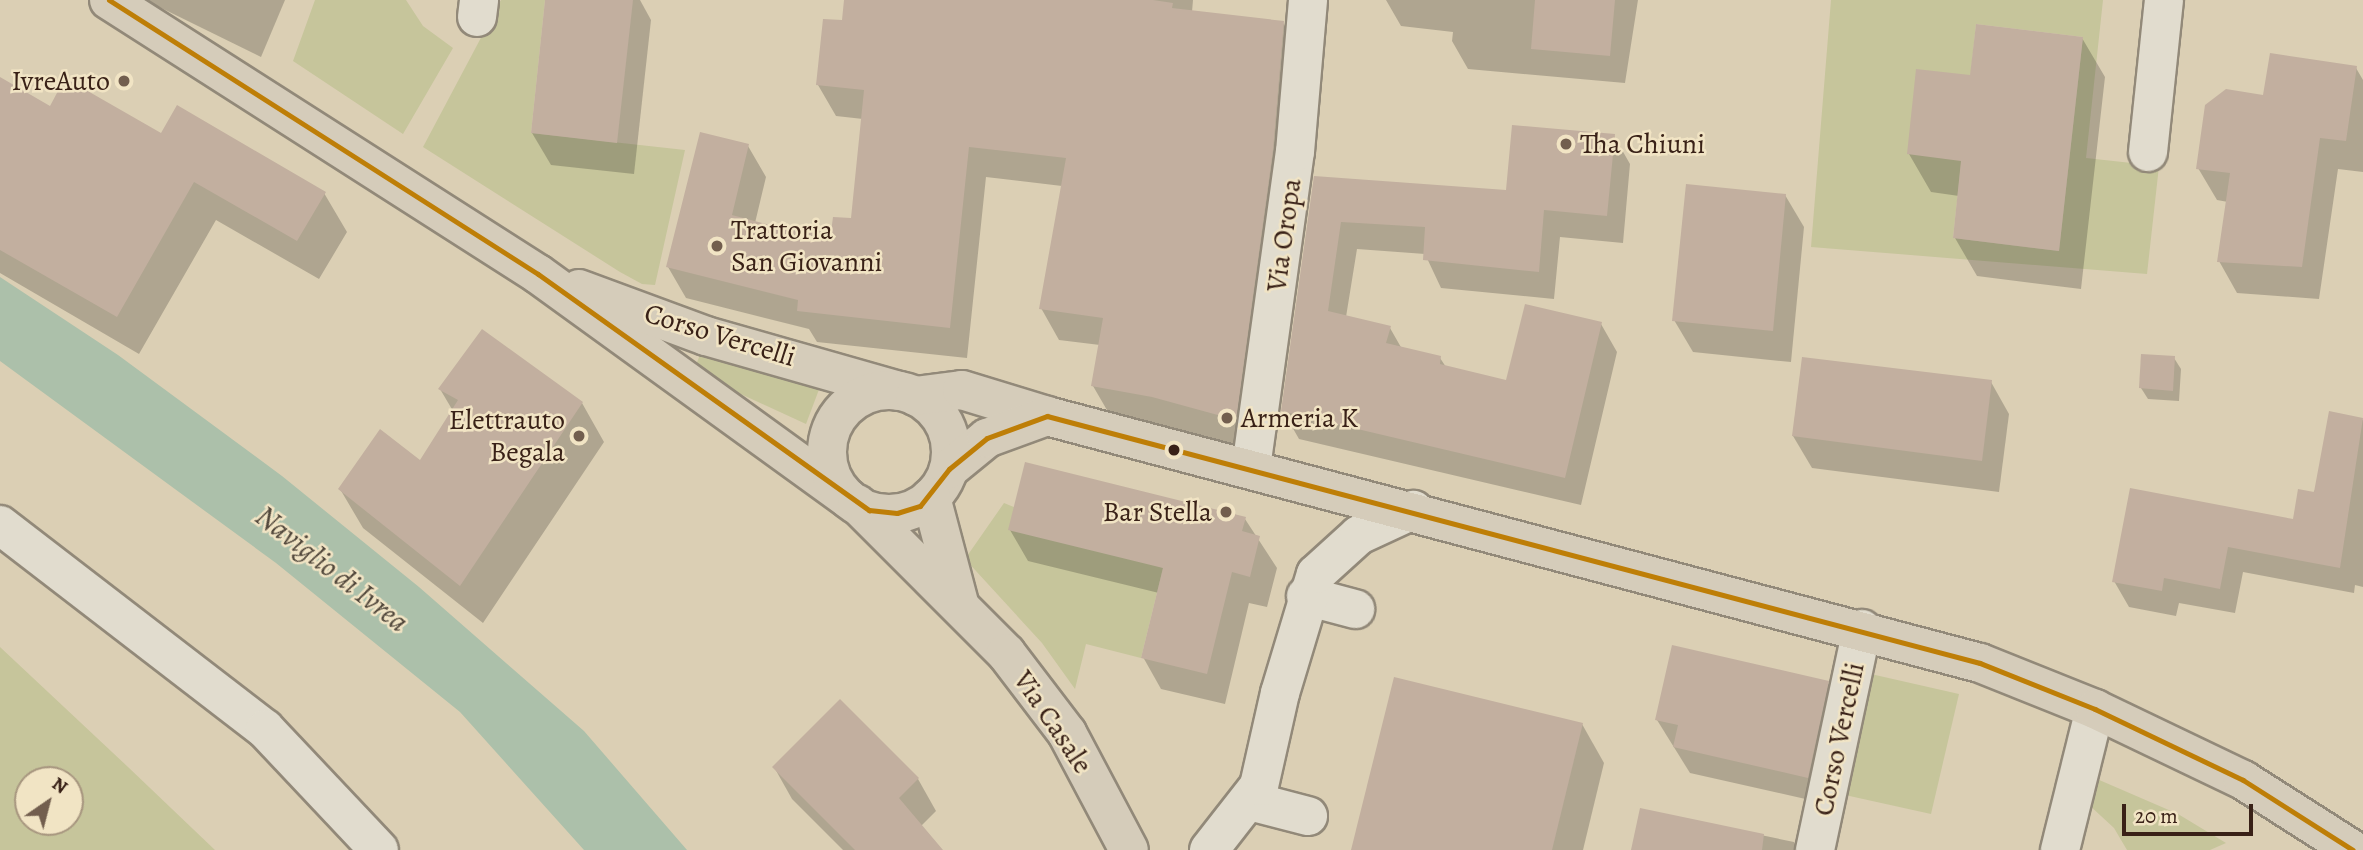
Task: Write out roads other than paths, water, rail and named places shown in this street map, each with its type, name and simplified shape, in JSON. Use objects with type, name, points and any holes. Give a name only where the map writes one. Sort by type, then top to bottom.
[{"type":"main road","name":"Corso Vercelli","points":[[109,0],[538,274],[853,501]]},
{"type":"main road","name":"Corso Vercelli","points":[[538,274],[706,335],[909,394],[962,390],[1047,416],[1862,629],[2004,671],[2095,709],[2243,780],[2353,850]]},
{"type":"main road","points":[[940,483],[946,429],[934,409],[909,394],[882,391],[860,398],[834,424],[828,446],[830,469],[853,501],[877,512],[897,513],[940,483],[987,438],[1047,416]]},
{"type":"main road","name":"Via Casale","points":[[940,483],[960,605]]},
{"type":"main road","name":"Via Casale","points":[[853,501],[1006,653],[1067,733],[1129,850]]},
{"type":"street","name":"Via Oropa","points":[[1251,468],[1295,152],[1308,0]]},
{"type":"street","points":[[2148,152],[2164,0]]},
{"type":"street","points":[[1209,850],[1250,801],[1259,786],[1306,596],[1316,574],[1359,535],[1413,510]]},
{"type":"street","points":[[0,526],[265,729],[379,850]]},
{"type":"street","points":[[1306,596],[1355,608]]},
{"type":"street","name":"Corso Vercelli","points":[[1815,850],[1862,629]]},
{"type":"street","points":[[2060,850],[2095,709]]},
{"type":"street","points":[[1250,801],[1308,816]]},
{"type":"water","name":"Naviglio di Ivrea","points":[[0,277],[118,355],[282,476],[419,587],[584,731],[687,850],[584,850],[460,712],[276,563],[0,361]]},
{"type":"place","name":"IvreAuto","points":[[124,81]]},
{"type":"place","name":"Tha Chiuni","points":[[1566,144]]},
{"type":"place","name":"Trattoria San Giovanni","points":[[717,246]]},
{"type":"place","name":"Armeria K","points":[[1227,418]]},
{"type":"place","name":"Elettrauto Begala","points":[[579,436]]},
{"type":"place","name":"Bar Stella","points":[[1226,512]]}]
